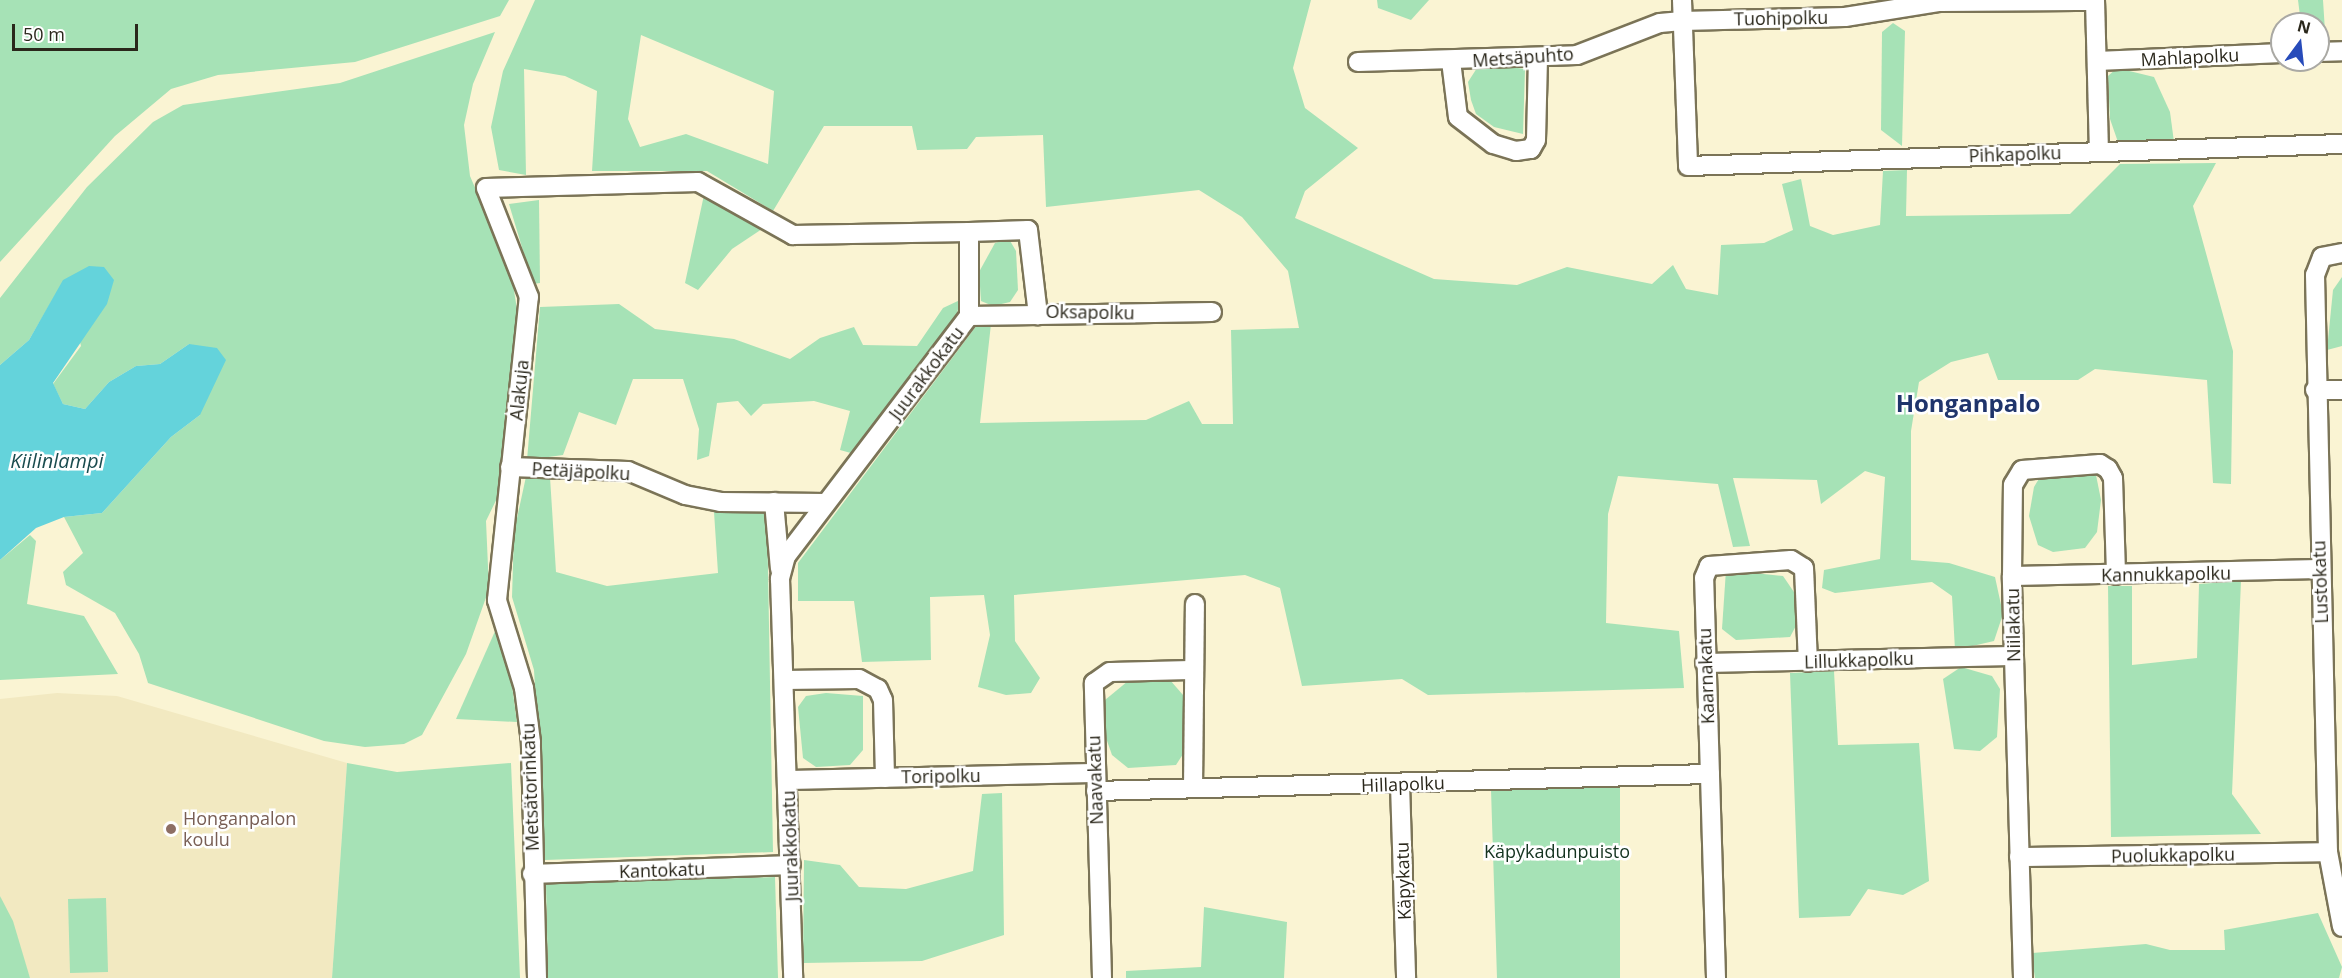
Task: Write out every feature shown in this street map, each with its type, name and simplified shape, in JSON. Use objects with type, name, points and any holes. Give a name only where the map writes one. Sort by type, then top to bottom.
[{"type":"street","points":[[1682,0],[1683,21]]},
{"type":"street","points":[[2095,0],[2099,151]]},
{"type":"street","name":"Tuohipolku","points":[[1683,21],[1845,16],[1940,2],[2095,0]]},
{"type":"street","name":"Metsäpuhto","points":[[1358,62],[1450,62],[1577,55],[1660,23],[1683,21]]},
{"type":"street","name":"Pihkapolku","points":[[1683,21],[1688,166],[2342,144]]},
{"type":"street","name":"Mahlapolku","points":[[2097,61],[2270,54]]},
{"type":"street","points":[[1450,62],[1458,117],[1493,144],[1516,151],[1531,149],[1536,140],[1538,58]]},
{"type":"street","name":"Alakuja","points":[[497,600],[529,297],[486,188],[698,182],[793,235],[969,232]]},
{"type":"street","name":"Oksapolku","points":[[969,232],[1028,230],[1038,315],[1212,312]]},
{"type":"street","name":"Juurakkokatu","points":[[793,978],[780,579],[786,556],[969,316],[969,232]]},
{"type":"street","name":"Lustokatu","points":[[2342,253],[2322,257],[2315,275],[2315,390],[2320,569],[2335,753],[2328,852],[2342,927]]},
{"type":"street","points":[[969,316],[1038,315]]},
{"type":"street","points":[[2315,390],[2342,390]]},
{"type":"street","name":"Niilakatu","points":[[2023,978],[2013,656],[2012,576],[2016,476],[2031,466],[2100,464],[2113,478],[2116,575]]},
{"type":"street","name":"Petäjäpolku","points":[[510,467],[628,471],[653,477],[685,495],[720,502],[826,503]]},
{"type":"street","points":[[774,502],[780,579]]},
{"type":"street","name":"Kaarnakatu","points":[[1716,978],[1705,663],[1704,578],[1710,566],[1791,560],[1807,574],[1808,662]]},
{"type":"street","name":"Kannukkapolku","points":[[2012,576],[2320,569]]},
{"type":"street","name":"Metsätorinkatu","points":[[497,600],[524,688],[531,742],[532,874],[537,978]]},
{"type":"street","points":[[1193,788],[1191,670],[1195,604]]},
{"type":"street","name":"Lillukkapolku","points":[[1705,663],[2013,656]]},
{"type":"street","name":"Naavakatu","points":[[1102,978],[1092,691],[1100,676],[1191,670]]},
{"type":"street","points":[[784,680],[859,679],[878,688],[883,700],[885,778]]},
{"type":"street","name":"Hillapolku","points":[[1095,782],[1193,788],[1710,774]]},
{"type":"street","name":"Toripolku","points":[[788,780],[885,778],[1095,782]]},
{"type":"street","name":"Käpykatu","points":[[1400,784],[1406,978]]},
{"type":"street","name":"Puolukkapolku","points":[[2019,858],[2328,852]]},
{"type":"street","name":"Kantokatu","points":[[532,874],[791,865]]},
{"type":"shaded area","name":"Honganpalon koulu","points":[[57,693],[117,696],[347,763],[332,978],[30,978],[0,896],[0,699]]},
{"type":"green space","points":[[0,0],[509,0],[500,16],[355,62],[218,75],[171,89],[115,136],[0,262]]},
{"type":"green space","points":[[535,0],[1311,0],[1293,68],[1305,108],[1358,148],[1305,191],[1295,218],[1434,279],[1517,285],[1567,267],[1652,284],[1673,265],[1686,289],[1718,295],[1721,245],[1764,243],[1793,230],[1782,184],[1801,179],[1810,226],[1833,235],[1880,225],[1883,171],[1907,170],[1906,216],[2070,214],[2120,164],[2216,163],[2193,206],[2233,351],[2231,484],[2213,483],[2207,380],[2095,369],[2078,380],[1998,380],[1988,353],[1951,362],[1919,382],[1911,431],[1911,560],[1949,563],[1995,577],[2003,614],[1994,641],[1955,650],[1952,596],[1932,582],[1835,593],[1822,588],[1824,570],[1880,559],[1885,477],[1865,471],[1821,504],[1817,480],[1733,478],[1750,546],[1733,547],[1718,484],[1618,476],[1608,514],[1606,623],[1679,631],[1684,688],[1428,695],[1402,679],[1302,686],[1280,588],[1245,575],[1014,595],[1015,641],[1040,678],[1031,693],[1006,695],[978,687],[990,635],[984,595],[930,597],[931,660],[862,662],[854,601],[798,601],[798,563],[977,325],[991,324],[980,423],[1146,420],[1189,401],[1202,424],[1233,424],[1231,330],[1299,328],[1288,271],[1242,217],[1199,190],[1046,207],[1043,135],[976,137],[967,149],[917,150],[912,126],[824,126],[773,211],[707,171],[592,171],[597,91],[565,76],[524,69],[526,175],[499,170],[491,127],[503,71]],"holes":[[[641,35],[774,91],[768,164],[686,134],[640,147],[628,119]]]},
{"type":"green space","points":[[1377,0],[1429,0],[1411,20],[1378,8]]},
{"type":"green space","points":[[2298,0],[2323,0],[2324,12],[2300,12]]},
{"type":"green space","points":[[1893,23],[1905,31],[1902,146],[1881,130],[1882,32]]},
{"type":"green space","points":[[495,32],[473,84],[464,125],[470,176],[511,272],[521,334],[502,488],[486,521],[489,589],[466,654],[422,735],[404,744],[365,747],[324,741],[148,683],[139,654],[115,613],[66,585],[63,572],[83,553],[64,517],[102,513],[171,437],[200,415],[189,344],[160,364],[136,366],[109,382],[85,409],[63,404],[53,384],[81,346],[64,280],[29,340],[0,365],[0,298],[87,187],[153,122],[183,105],[340,83]]},
{"type":"green space","points":[[1503,66],[1525,69],[1523,134],[1494,127],[1476,114],[1471,100],[1468,82],[1477,68]]},
{"type":"green space","points":[[2117,68],[2154,77],[2170,112],[2174,142],[2119,145],[2110,119],[2108,76]]},
{"type":"green space","points":[[704,195],[762,229],[732,249],[698,290],[685,283]]},
{"type":"green space","points":[[539,200],[540,283],[533,284],[509,204]]},
{"type":"green space","points":[[1009,239],[1016,251],[1018,290],[1010,302],[993,306],[981,301],[979,272],[995,243]]},
{"type":"green space","points":[[2342,277],[2342,346],[2327,350],[2333,290]]},
{"type":"green space","points":[[960,300],[957,314],[858,455],[840,450],[850,411],[814,401],[763,404],[751,416],[738,401],[717,403],[709,456],[697,460],[699,429],[683,379],[633,379],[616,425],[579,412],[563,455],[527,460],[540,307],[619,304],[655,329],[734,339],[790,359],[820,338],[854,327],[863,345],[917,346],[943,308]]},
{"type":"green space","points":[[2095,470],[2101,500],[2097,532],[2085,548],[2053,552],[2038,545],[2029,516],[2034,487],[2043,472]]},
{"type":"green space","points":[[527,472],[550,477],[556,572],[607,586],[718,573],[714,512],[767,513],[773,852],[545,860],[534,670],[512,597],[514,532]]},
{"type":"green space","points":[[30,535],[36,541],[27,604],[84,616],[118,674],[0,680],[0,560]]},
{"type":"green space","points":[[1726,570],[1783,576],[1796,595],[1798,622],[1790,637],[1736,640],[1722,629]]},
{"type":"green space","points":[[2241,581],[2232,794],[2261,834],[2111,837],[2108,586],[2132,586],[2132,665],[2197,658],[2199,584]]},
{"type":"green space","points":[[496,629],[510,671],[517,722],[456,719]]},
{"type":"green space","points":[[1961,667],[1992,676],[2000,689],[1997,737],[1980,751],[1954,749],[1943,679]]},
{"type":"green space","points":[[1834,671],[1838,745],[1919,743],[1929,881],[1903,895],[1868,889],[1850,916],[1799,918],[1790,673]]},
{"type":"green space","points":[[1170,680],[1183,695],[1185,751],[1176,765],[1128,768],[1112,755],[1105,735],[1105,700],[1128,681]]},
{"type":"green space","points":[[826,693],[863,696],[863,750],[850,765],[816,767],[803,758],[798,707],[806,696]]},
{"type":"green space","points":[[347,763],[397,772],[511,763],[520,978],[332,978]]},
{"type":"green space","name":"Käpykadunpuisto","points":[[1620,784],[1620,978],[1497,978],[1491,790]]},
{"type":"green space","points":[[1002,793],[1004,935],[922,961],[803,963],[804,860],[840,865],[859,887],[906,889],[973,871],[982,794]]},
{"type":"green space","points":[[775,877],[778,978],[548,978],[546,884]]},
{"type":"green space","points":[[0,896],[13,921],[30,978],[0,978]]},
{"type":"green space","points":[[106,898],[108,972],[70,973],[68,899]]},
{"type":"green space","points":[[1204,907],[1287,922],[1284,978],[1126,978],[1126,971],[1201,967]]},
{"type":"green space","points":[[2318,913],[2342,967],[2339,978],[2035,978],[2031,953],[2146,944],[2170,950],[2225,950],[2224,930]]},
{"type":"water","name":"Kiilinlampi","points":[[89,266],[104,267],[114,280],[107,304],[53,383],[63,404],[85,409],[109,382],[136,366],[160,364],[189,344],[217,348],[226,360],[200,415],[171,437],[102,513],[64,517],[36,528],[0,560],[0,365],[29,340],[63,280]]},
{"type":"place","name":"Honganpalon koulu","points":[[171,829]]},
{"type":"district","name":"Honganpalo","points":[[1968,403]]}]
